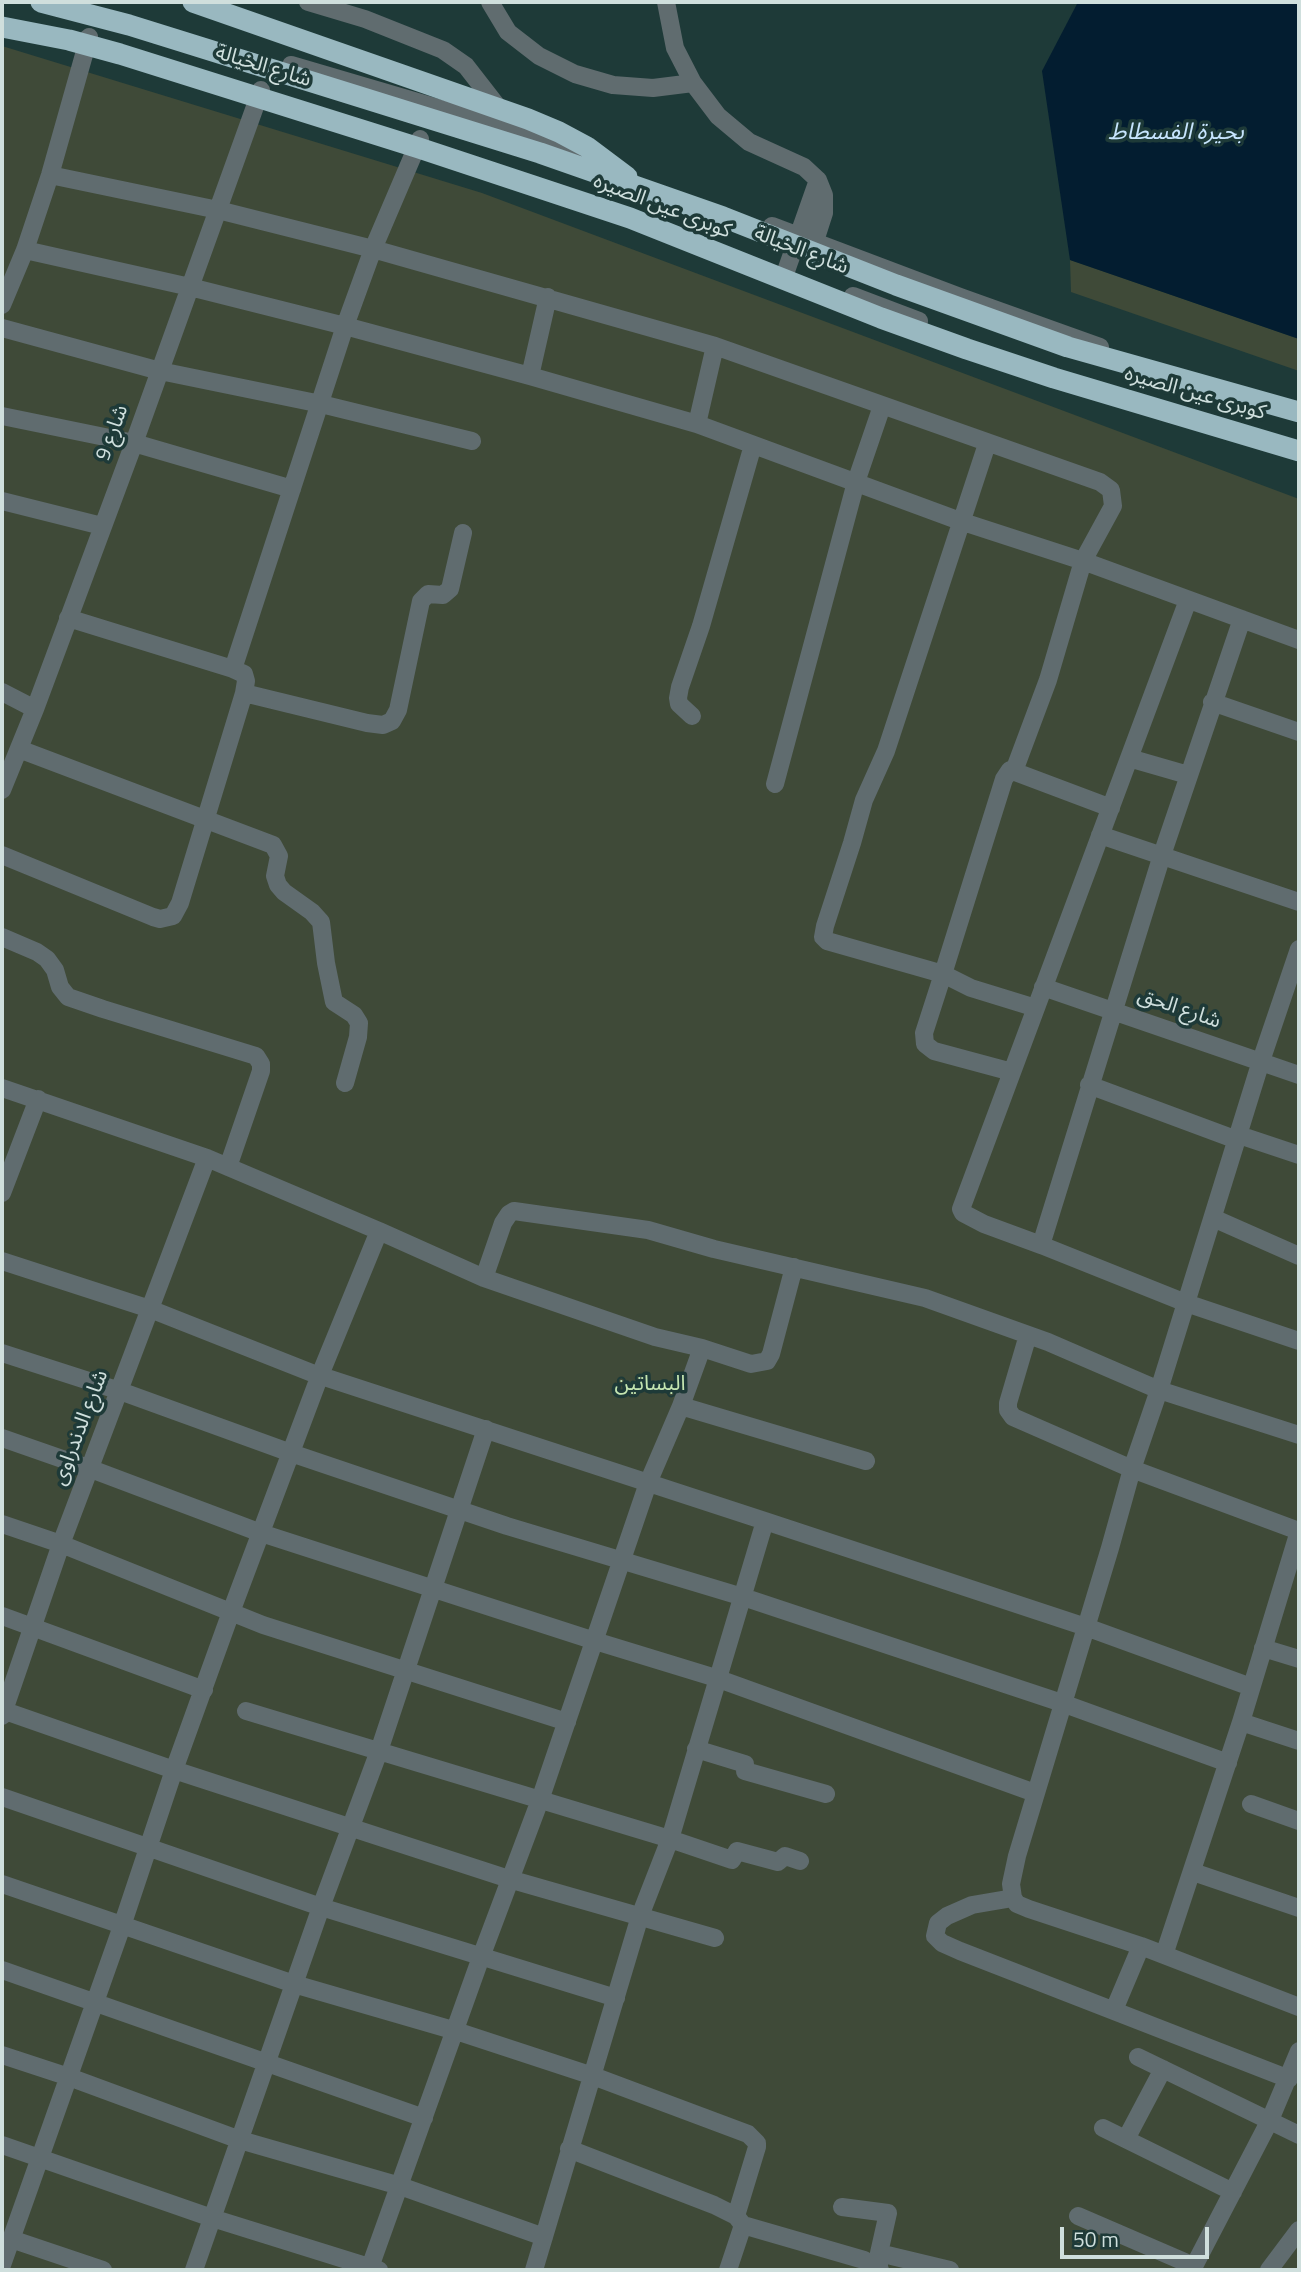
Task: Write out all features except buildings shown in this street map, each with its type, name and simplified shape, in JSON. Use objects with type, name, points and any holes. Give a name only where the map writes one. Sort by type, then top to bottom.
[{"type":"highway","name":"كوبرى عين الصيره","points":[[41,2],[129,25],[540,153],[639,187],[1068,347],[1299,413]]},
{"type":"highway","points":[[193,2],[549,128],[587,147],[639,187]]},
{"type":"highway","name":"كوبرى عين الصيره","points":[[2,27],[69,40],[120,54],[419,148],[630,218],[881,318],[1054,379],[1299,452]]},
{"type":"street","name":"شارع الخيالة","points":[[74,2],[516,131],[973,302],[1299,413]]},
{"type":"street","points":[[308,2],[365,19],[455,57],[466,66],[516,131]]},
{"type":"street","points":[[490,2],[508,32],[539,57],[575,74],[613,85],[653,88],[693,83]]},
{"type":"street","points":[[666,2],[676,48],[693,83],[718,116],[749,142],[804,167],[818,180],[824,195],[824,213],[786,271]]},
{"type":"street","name":"شارع الخيالة","points":[[2,19],[89,37],[420,138],[713,242],[948,332],[1299,452]]},
{"type":"street","points":[[2,305],[25,250],[50,174],[89,37]]},
{"type":"street","name":"شارع 9","points":[[2,790],[134,443],[261,90]]},
{"type":"street","points":[[233,669],[345,326],[373,249],[420,138]]},
{"type":"street","points":[[50,174],[218,210],[548,297],[715,346],[986,444],[1100,482],[1111,490],[1113,506],[1083,561],[1048,680],[1014,771]]},
{"type":"street","points":[[25,250],[190,287],[345,326],[697,424],[960,521],[1083,561],[1299,640]]},
{"type":"street","points":[[530,376],[548,297]]},
{"type":"street","points":[[2,328],[160,371],[321,404],[472,441]]},
{"type":"street","points":[[697,424],[715,346]]},
{"type":"street","points":[[775,784],[856,482],[882,407]]},
{"type":"street","points":[[2,416],[134,443],[292,489]]},
{"type":"street","points":[[986,444],[886,751],[864,800],[823,937],[827,941],[943,974],[971,988],[1036,1008]]},
{"type":"street","points":[[692,716],[679,704],[680,687],[701,626],[753,445]]},
{"type":"street","points":[[2,501],[102,526]]},
{"type":"street","points":[[244,693],[367,723],[383,725],[392,721],[398,710],[421,601],[428,594],[443,595],[450,589],[463,533]]},
{"type":"street","points":[[1188,600],[961,1209],[963,1213],[984,1224],[1186,1303],[1299,1341]]},
{"type":"street","points":[[2,855],[153,917],[168,919],[176,913],[180,903],[244,693],[244,674],[233,669],[68,618]]},
{"type":"street","points":[[1041,1245],[1162,855],[1242,619]]},
{"type":"street","points":[[2,692],[35,709]]},
{"type":"street","points":[[1212,702],[1299,732]]},
{"type":"street","points":[[19,749],[207,818],[277,849],[279,856],[275,876],[278,885],[321,922],[334,1002],[354,1015],[359,1023],[358,1037],[345,1083]]},
{"type":"street","points":[[1129,758],[1188,775]]},
{"type":"street","points":[[1012,1072],[934,1051],[925,1044],[924,1033],[1004,779],[1008,771],[1014,771],[1111,808]]},
{"type":"street","points":[[1100,835],[1299,902]]},
{"type":"street","points":[[2,937],[47,958],[55,970],[60,987],[68,997],[256,1056],[261,1064],[261,1071],[228,1167]]},
{"type":"street","points":[[1299,949],[1132,1469],[1035,1793],[1011,1884],[1013,1898],[1017,1904],[1141,1946],[1299,2007]]},
{"type":"street","name":"شارع الحق","points":[[1043,987],[1299,1075]]},
{"type":"street","points":[[1089,1085],[1238,1138],[1299,1155]]},
{"type":"street","points":[[2,1088],[207,1158],[484,1278],[655,1337],[702,1348],[751,1364],[767,1361],[794,1267]]},
{"type":"street","points":[[2,1193],[38,1099]]},
{"type":"street","name":"شارع الدندراوى","points":[[2,1712],[61,1544],[207,1158]]},
{"type":"street","points":[[484,1278],[503,1223],[514,1211],[648,1230],[714,1249],[925,1298],[1028,1335],[1159,1390],[1299,1435]]},
{"type":"street","points":[[1213,1218],[1299,1256]]},
{"type":"street","points":[[2,2265],[231,1612],[320,1375],[379,1231]]},
{"type":"street","points":[[2,1261],[150,1309],[320,1375],[1086,1626],[1251,1687]]},
{"type":"street","points":[[1028,1335],[1010,1393],[1010,1414],[1020,1421],[1132,1469],[1299,1531],[1228,1763],[1164,1955]]},
{"type":"street","points":[[2,2145],[212,2218],[373,2269],[481,1957],[540,1800],[648,1483],[702,1348]]},
{"type":"street","points":[[2,1353],[120,1391],[291,1453],[459,1509],[743,1597],[1062,1703],[1228,1763]]},
{"type":"street","points":[[681,1406],[866,1461]]},
{"type":"street","points":[[194,2270],[321,1907],[379,1751],[486,1429]]},
{"type":"street","points":[[2,1438],[261,1533],[716,1678],[1035,1793]]},
{"type":"street","points":[[534,2270],[640,1916],[670,1839],[765,1521]]},
{"type":"street","points":[[2,1524],[61,1544],[263,1625],[567,1722]]},
{"type":"street","points":[[2,1616],[204,1690]]},
{"type":"street","points":[[1263,1648],[1299,1659]]},
{"type":"street","points":[[246,1711],[732,1860],[737,1851],[778,1862],[785,1856],[800,1861]]},
{"type":"street","points":[[2,1712],[509,1879],[715,1938]]},
{"type":"street","points":[[1241,1722],[1299,1741]]},
{"type":"street","points":[[696,1749],[745,1764],[745,1771],[826,1794]]},
{"type":"street","points":[[2,1797],[321,1907],[616,1998]]},
{"type":"street","points":[[1251,1804],[1299,1821]]},
{"type":"street","points":[[1193,1872],[1299,1908]]},
{"type":"street","points":[[2,1884],[294,1984],[456,2031],[593,2076],[748,2134],[755,2139],[757,2147],[727,2270]]},
{"type":"street","points":[[1013,1898],[972,1905],[947,1916],[938,1923],[935,1936],[942,1943],[960,1951],[1289,2079]]},
{"type":"street","points":[[1114,2010],[1141,1946]]},
{"type":"street","points":[[2,1970],[424,2118]]},
{"type":"street","points":[[1078,2216],[1193,2268],[1270,2120],[1299,2051]]},
{"type":"street","points":[[2,2055],[240,2140],[400,2186],[544,2237]]},
{"type":"street","points":[[1138,2057],[1299,2135]]},
{"type":"street","points":[[1126,2139],[1163,2069]]},
{"type":"street","points":[[1103,2128],[1233,2192]]},
{"type":"street","points":[[569,2149],[714,2205],[739,2220],[864,2260],[879,2264],[950,2270]]},
{"type":"street","points":[[842,2207],[888,2213],[879,2264]]},
{"type":"street","points":[[1269,2270],[1299,2230]]},
{"type":"street","points":[[11,2239],[103,2270]]},
{"type":"green space","name":"البساتين","points":[[2,46],[482,193],[1299,499],[1299,2270],[2,2270]]},
{"type":"green space","points":[[1070,260],[1299,339],[1299,371],[1071,292]]},
{"type":"water","name":"بحيرة الفسطاط","points":[[1078,2],[1299,2],[1299,339],[1070,260],[1042,71]]}]
